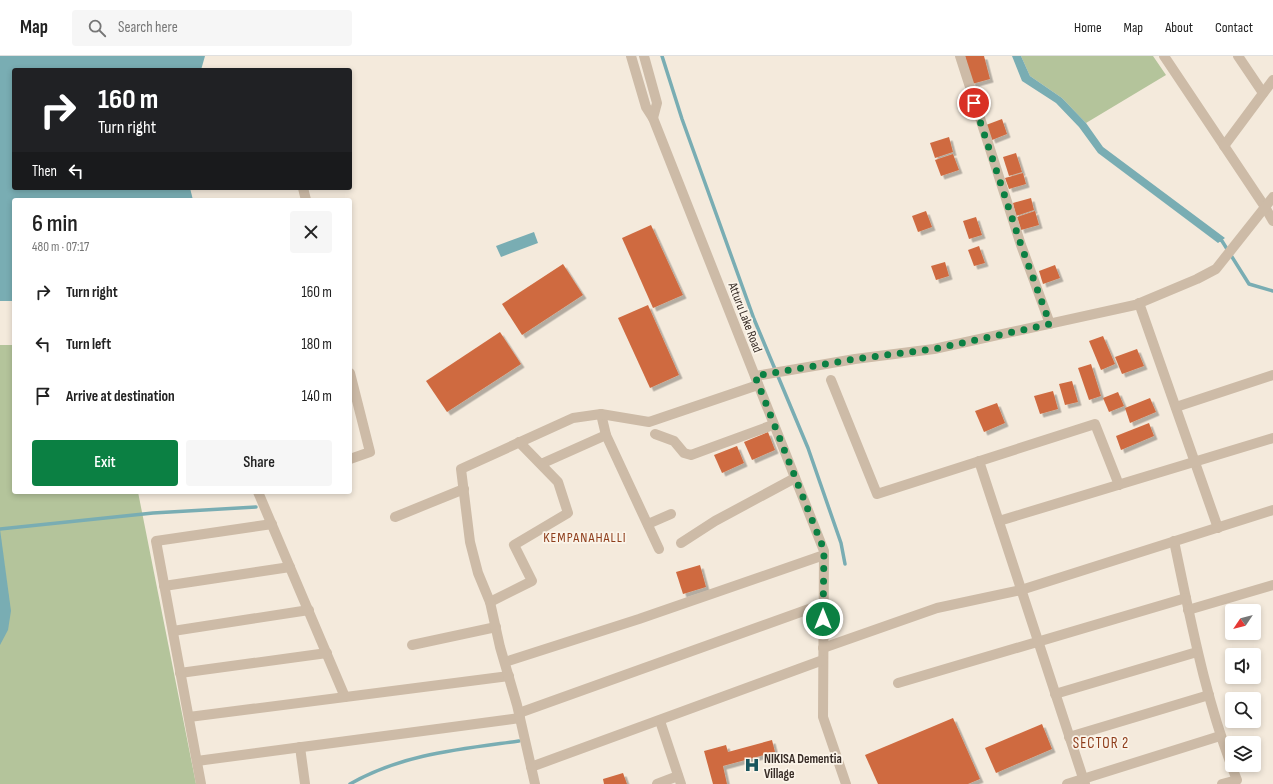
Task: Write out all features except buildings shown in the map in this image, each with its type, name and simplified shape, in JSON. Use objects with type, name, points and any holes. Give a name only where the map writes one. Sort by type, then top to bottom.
[{"type":"street","name":"Atturu Lake Road","points":[[631,56],[646,107],[653,118],[824,550],[823,717],[846,784]]},
{"type":"street","name":"Atturu Lake Road","points":[[644,56],[657,103],[653,118]]},
{"type":"street","points":[[960,56],[1021,245],[1050,324]]},
{"type":"street","points":[[1164,56],[1273,221]]},
{"type":"street","points":[[1238,56],[1263,93]]},
{"type":"street","points":[[1224,146],[1273,80]]},
{"type":"street","points":[[535,784],[520,715],[490,602],[478,573],[470,542],[461,469],[573,418],[601,414],[649,422],[757,380],[855,359],[934,349],[1140,303],[1197,279],[1216,268],[1273,197]]},
{"type":"street","points":[[1140,303],[1218,528]]},
{"type":"street","points":[[1176,407],[1273,375]]},
{"type":"street","points":[[831,380],[878,494],[1095,424],[1119,485]]},
{"type":"street","points":[[352,459],[370,452],[353,399]]},
{"type":"street","points":[[601,414],[606,435],[659,548]]},
{"type":"street","points":[[655,434],[674,441],[684,453],[691,455],[770,426]]},
{"type":"street","points":[[541,464],[606,435]]},
{"type":"street","points":[[999,521],[1273,438]]},
{"type":"street","points":[[490,602],[532,581],[514,545],[568,514],[558,482],[519,442]]},
{"type":"street","points":[[979,461],[1084,781]]},
{"type":"street","points":[[681,543],[716,521],[795,478]]},
{"type":"street","points":[[395,517],[464,489]]},
{"type":"street","points":[[262,494],[272,524],[345,697]]},
{"type":"street","points":[[823,648],[937,608],[1021,590],[1273,510]]},
{"type":"street","points":[[648,524],[671,514]]},
{"type":"street","points":[[201,784],[156,541],[272,524]]},
{"type":"street","points":[[1174,541],[1197,652],[1220,736],[1237,780],[1222,784]]},
{"type":"street","points":[[505,662],[639,619],[824,555]]},
{"type":"street","points":[[164,586],[290,567]]},
{"type":"street","points":[[1188,610],[1273,585]]},
{"type":"street","points":[[898,683],[1186,598]]},
{"type":"street","points":[[197,761],[520,715],[823,604]]},
{"type":"street","points":[[172,631],[308,610]]},
{"type":"street","points":[[412,645],[496,627]]},
{"type":"street","points":[[1055,694],[1197,652]]},
{"type":"street","points":[[180,673],[327,653]]},
{"type":"street","points":[[531,767],[823,660]]},
{"type":"street","points":[[189,717],[509,676]]},
{"type":"street","points":[[1069,736],[1209,695]]},
{"type":"street","points":[[657,784],[680,780],[660,721]]},
{"type":"street","points":[[1067,784],[1084,781],[1220,736]]},
{"type":"street","points":[[300,747],[305,784]]},
{"type":"green space","points":[[1021,56],[1153,56],[1166,75],[1086,123],[1062,98],[1030,76]]},
{"type":"green space","points":[[0,345],[12,345],[12,494],[138,494],[196,784],[0,784]]},
{"type":"water","points":[[0,56],[205,56],[202,68],[12,68],[12,190],[190,190],[192,198],[12,198],[12,301],[0,301]]},
{"type":"water","points":[[1012,56],[1021,56],[1030,76],[1062,98],[1086,123],[1103,147],[1225,238],[1218,243],[1098,153],[1079,127],[1056,103],[1022,81]]},
{"type":"water","points":[[534,232],[538,243],[501,257],[496,246]]},
{"type":"water","points":[[0,529],[11,611],[8,630],[0,645]]},
{"type":"waterway","points":[[662,56],[682,119],[754,319],[808,448],[841,543],[845,564]]},
{"type":"waterway","points":[[1218,238],[1222,241],[1249,284],[1273,291]]},
{"type":"waterway","points":[[0,529],[153,513],[256,507]]},
{"type":"waterway","points":[[350,784],[370,774],[411,759],[454,750],[519,741]]},
{"type":"place","name":"NIKISA Dementia Village","points":[[752,765]]},
{"type":"district","name":"KEMPANAHALLI","points":[[585,537]]},
{"type":"district","name":"SECTOR 2","points":[[1101,743]]},
{"type":"route","points":[[823,619],[824,550],[755,376],[855,359],[934,349],[1050,324],[1021,245],[974,103]]}]
